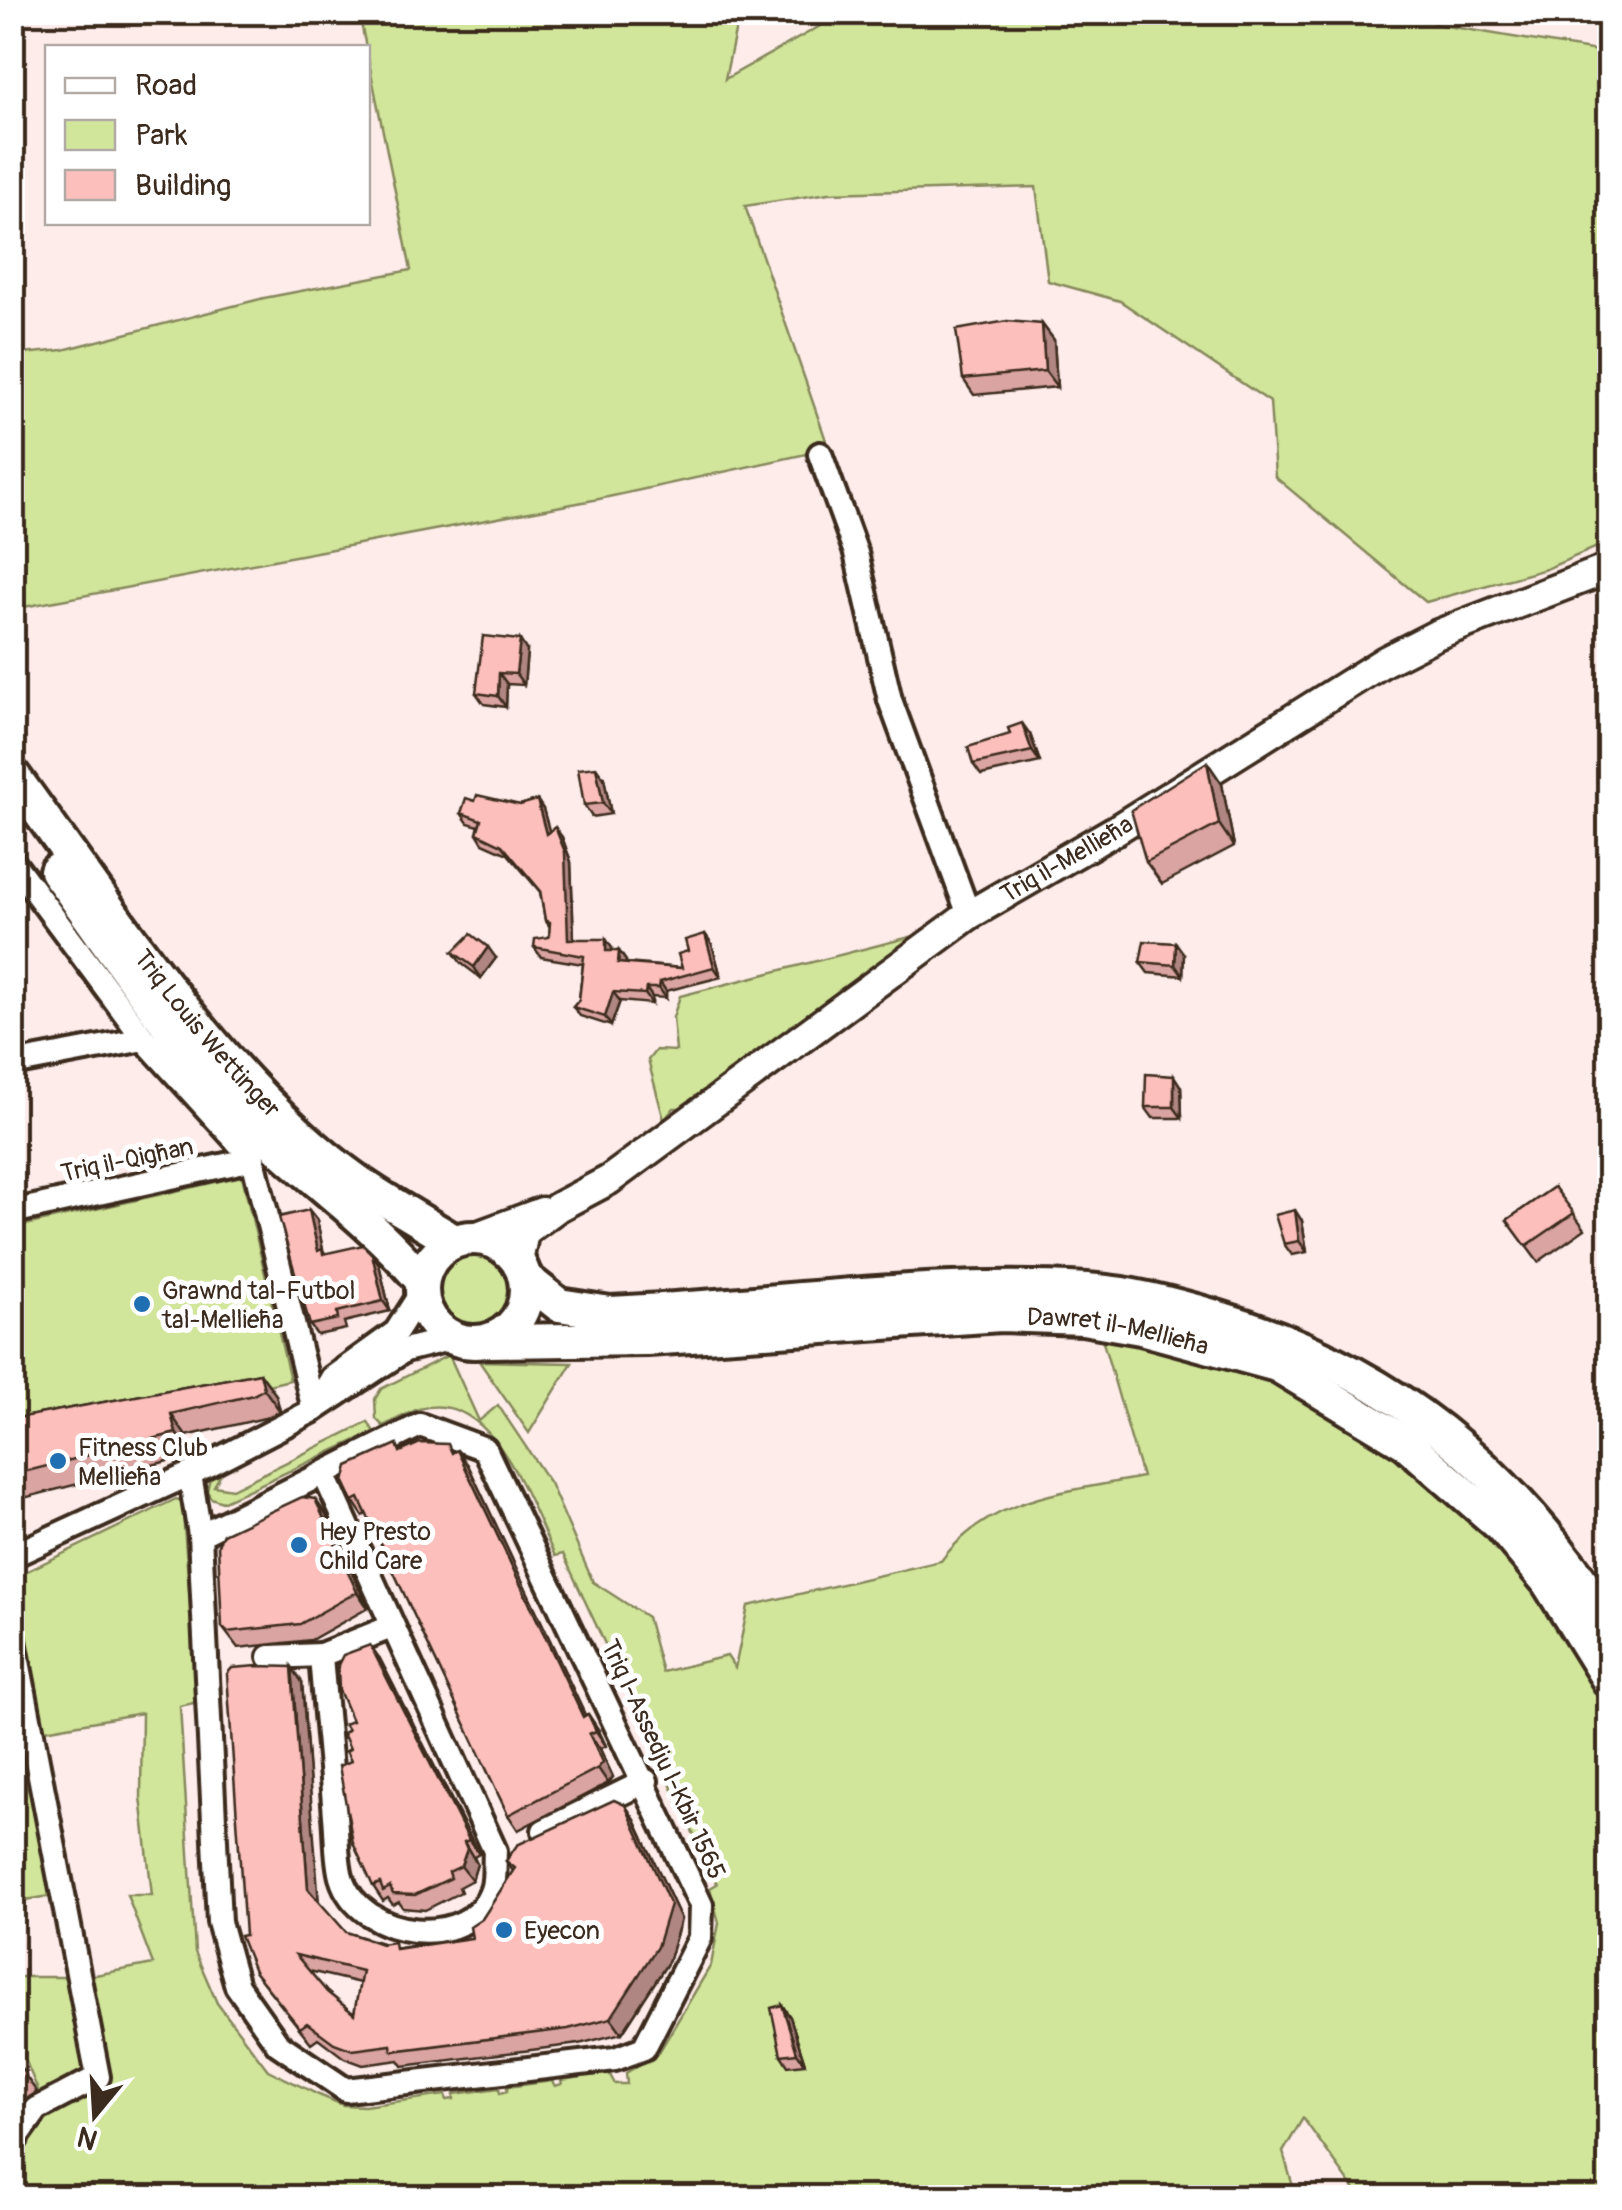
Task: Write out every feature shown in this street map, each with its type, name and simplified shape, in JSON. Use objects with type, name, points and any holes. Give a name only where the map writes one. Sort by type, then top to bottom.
[{"type":"highway","name":"Triq Louis Wettinger","points":[[12,774],[203,1030],[261,1096],[356,1180],[463,1240]]},
{"type":"highway","name":"Triq Louis Wettinger","points":[[12,810],[164,1018],[241,1112],[386,1237],[421,1287]]},
{"type":"highway","points":[[463,1240],[490,1240],[521,1270],[526,1300],[519,1318],[488,1341],[453,1338],[435,1326],[421,1287],[429,1262],[463,1240]]},
{"type":"highway","name":"Dawret il-Mellieħa","points":[[521,1270],[560,1305],[610,1313],[1002,1287],[1092,1290],[1167,1302],[1248,1326],[1330,1358],[1410,1406],[1470,1452],[1572,1564],[1610,1624]]},
{"type":"highway","name":"Dawret il-Mellieħa","points":[[488,1341],[648,1338],[1001,1315],[1083,1318],[1141,1328],[1277,1365],[1406,1443],[1501,1526],[1548,1582],[1610,1682]]},
{"type":"main road","name":"Triq il-Mellieħa","points":[[521,1270],[524,1232],[558,1207],[609,1180],[969,915],[1114,831],[1385,660],[1436,635],[1610,568]]},
{"type":"main road","name":"Triq il-Mellieħa","points":[[463,1240],[558,1207]]},
{"type":"street","points":[[820,454],[856,553],[890,700],[969,915]]},
{"type":"street","points":[[12,861],[144,1039],[254,1159],[314,1410]]},
{"type":"street","points":[[12,1064],[144,1039]]},
{"type":"street","name":"Triq il-Qigħan","points":[[12,1212],[254,1159]]},
{"type":"street","points":[[314,1410],[332,1378],[396,1332],[409,1318],[421,1287]]},
{"type":"street","points":[[12,1556],[190,1474],[314,1410],[405,1350],[453,1338]]},
{"type":"street","name":"Triq l-Assedju l-Kbir 1565","points":[[190,1474],[200,1535],[219,1922],[238,1986],[278,2044],[346,2090],[615,2059],[644,2048],[700,1938],[701,1905],[646,1781],[486,1449],[420,1425],[200,1535]]},
{"type":"street","points":[[321,1655],[341,1878],[362,1913],[380,1924],[424,1931],[449,1927],[475,1913],[492,1891],[495,1852],[324,1474]]},
{"type":"street","points":[[270,1657],[321,1655],[391,1627]]},
{"type":"street","points":[[12,1630],[98,2077],[37,2109],[12,2144]]},
{"type":"street","points":[[544,1831],[646,1781]]},
{"type":"green space","points":[[833,12],[1417,13],[1435,24],[1609,53],[1609,542],[1546,569],[1426,602],[1275,477],[1270,402],[1120,301],[1048,281],[1036,187],[829,193],[745,206],[829,449],[599,499],[13,609],[13,355],[63,350],[264,298],[411,270],[370,67],[370,45],[365,45],[359,13],[739,13],[725,79],[822,25]]},
{"type":"green space","points":[[918,935],[685,1108],[674,1108],[664,1120],[648,1060],[656,1050],[676,1051],[673,1017],[680,996]]},
{"type":"green space","name":"Grawnd tal-Futbol tal-Mellieħa","points":[[242,1176],[290,1380],[13,1443],[12,1228]]},
{"type":"green space","points":[[469,1250],[485,1250],[510,1267],[516,1289],[510,1311],[499,1322],[485,1328],[469,1328],[444,1311],[438,1297],[438,1281],[455,1256]]},
{"type":"green space","points":[[1101,1335],[1179,1352],[1302,1393],[1423,1475],[1536,1587],[1609,1713],[1609,2197],[1360,2197],[1303,2118],[1283,2152],[1296,2197],[13,2197],[12,2111],[40,2095],[13,2031],[13,1977],[85,1977],[153,1964],[127,1895],[152,1895],[141,1797],[142,1713],[39,1731],[13,1578],[176,1499],[182,1501],[198,1702],[180,1706],[195,1952],[217,2003],[268,2070],[343,2105],[364,2106],[445,2095],[447,2100],[454,2099],[454,2094],[499,2088],[500,2093],[507,2091],[507,2087],[552,2081],[555,2086],[562,2084],[561,2080],[609,2073],[615,2084],[627,2084],[626,2073],[659,2052],[711,1965],[719,1923],[710,1888],[717,1884],[563,1554],[555,1556],[506,1456],[468,1416],[445,1407],[419,1409],[383,1426],[376,1419],[375,1399],[381,1389],[449,1355],[479,1421],[498,1405],[550,1483],[593,1582],[647,1617],[662,1672],[727,1656],[735,1668],[748,1606],[941,1561],[960,1539],[1006,1510],[1058,1493],[1142,1477]]},
{"type":"green space","points":[[479,1361],[572,1363],[529,1433]]},
{"type":"green space","points":[[368,1422],[374,1432],[222,1502],[211,1498],[207,1491],[210,1478],[221,1474],[214,1486],[232,1489]]},
{"type":"green space","points":[[12,1702],[50,1896],[13,1902],[12,1902]]},
{"type":"building","points":[[1007,321],[1042,324],[1045,371],[963,379],[956,330]]},
{"type":"building","points":[[483,636],[520,640],[516,674],[499,673],[498,696],[476,693]]},
{"type":"building","points":[[1022,723],[1032,751],[973,764],[968,747],[1010,734],[1008,728]]},
{"type":"building","points":[[1207,762],[1219,824],[1146,862],[1131,810]]},
{"type":"building","points":[[596,767],[603,803],[584,805],[578,769]]},
{"type":"building","points":[[477,795],[520,805],[537,800],[546,834],[555,827],[565,852],[568,939],[606,939],[606,951],[619,951],[618,963],[682,968],[678,954],[688,951],[685,940],[705,934],[714,967],[660,982],[659,988],[646,988],[645,994],[613,992],[605,1017],[573,1007],[579,1000],[584,956],[534,947],[535,939],[549,937],[550,922],[545,920],[540,890],[502,845],[477,833],[481,820],[461,813],[466,798],[475,801]]},
{"type":"building","points":[[471,934],[488,947],[474,967],[453,952]]},
{"type":"building","points":[[1144,941],[1176,943],[1175,965],[1140,962]]},
{"type":"building","points":[[1146,1074],[1174,1076],[1174,1107],[1145,1107]]},
{"type":"building","points":[[1554,1187],[1574,1213],[1526,1246],[1507,1220]]},
{"type":"building","points":[[309,1210],[318,1251],[322,1249],[323,1254],[363,1245],[372,1254],[383,1301],[337,1312],[338,1319],[310,1325],[279,1217]]},
{"type":"building","points":[[1295,1210],[1299,1241],[1284,1244],[1275,1215]]},
{"type":"building","points":[[260,1373],[264,1389],[253,1395],[171,1414],[176,1433],[12,1475],[12,1419]]},
{"type":"building","points":[[420,1443],[448,1444],[452,1453],[457,1450],[583,1717],[588,1714],[596,1731],[589,1734],[603,1762],[598,1768],[508,1815],[359,1498],[353,1501],[344,1482],[348,1466],[397,1444],[400,1452]]},
{"type":"building","points":[[302,1497],[315,1499],[357,1592],[300,1624],[227,1632],[222,1627],[218,1545],[223,1534]]},
{"type":"building","points":[[370,1645],[469,1840],[464,1842],[467,1849],[461,1866],[449,1872],[451,1878],[415,1895],[393,1894],[390,1887],[383,1891],[380,1883],[373,1886],[353,1843],[339,1766],[351,1761],[343,1733],[348,1730],[344,1724],[352,1721],[339,1690],[338,1665],[343,1655]]},
{"type":"building","points":[[292,1667],[308,1889],[346,1932],[381,1944],[394,1942],[395,1949],[472,1938],[470,1927],[482,1919],[515,1868],[506,1861],[517,1845],[614,1800],[625,1805],[670,1904],[657,1947],[611,2018],[568,2029],[392,2051],[391,2045],[353,2050],[334,2043],[307,2023],[300,2028],[254,1971],[240,1936],[245,1935],[227,1674],[232,1668]],"holes":[[[296,1955],[362,1971],[354,2014],[327,1992]]]},
{"type":"building","points":[[782,2005],[797,2053],[781,2055],[771,2008]]},
{"type":"building","points":[[12,2057],[26,2075],[12,2085]]},
{"type":"place","name":"Grawnd tal-Futbol tal-Mellieħa","points":[[142,1304]]},
{"type":"place","name":"Fitness Club Mellieħa","points":[[58,1461]]},
{"type":"place","name":"Hey Presto Child Care","points":[[299,1545]]},
{"type":"place","name":"Eyecon","points":[[504,1930]]}]
